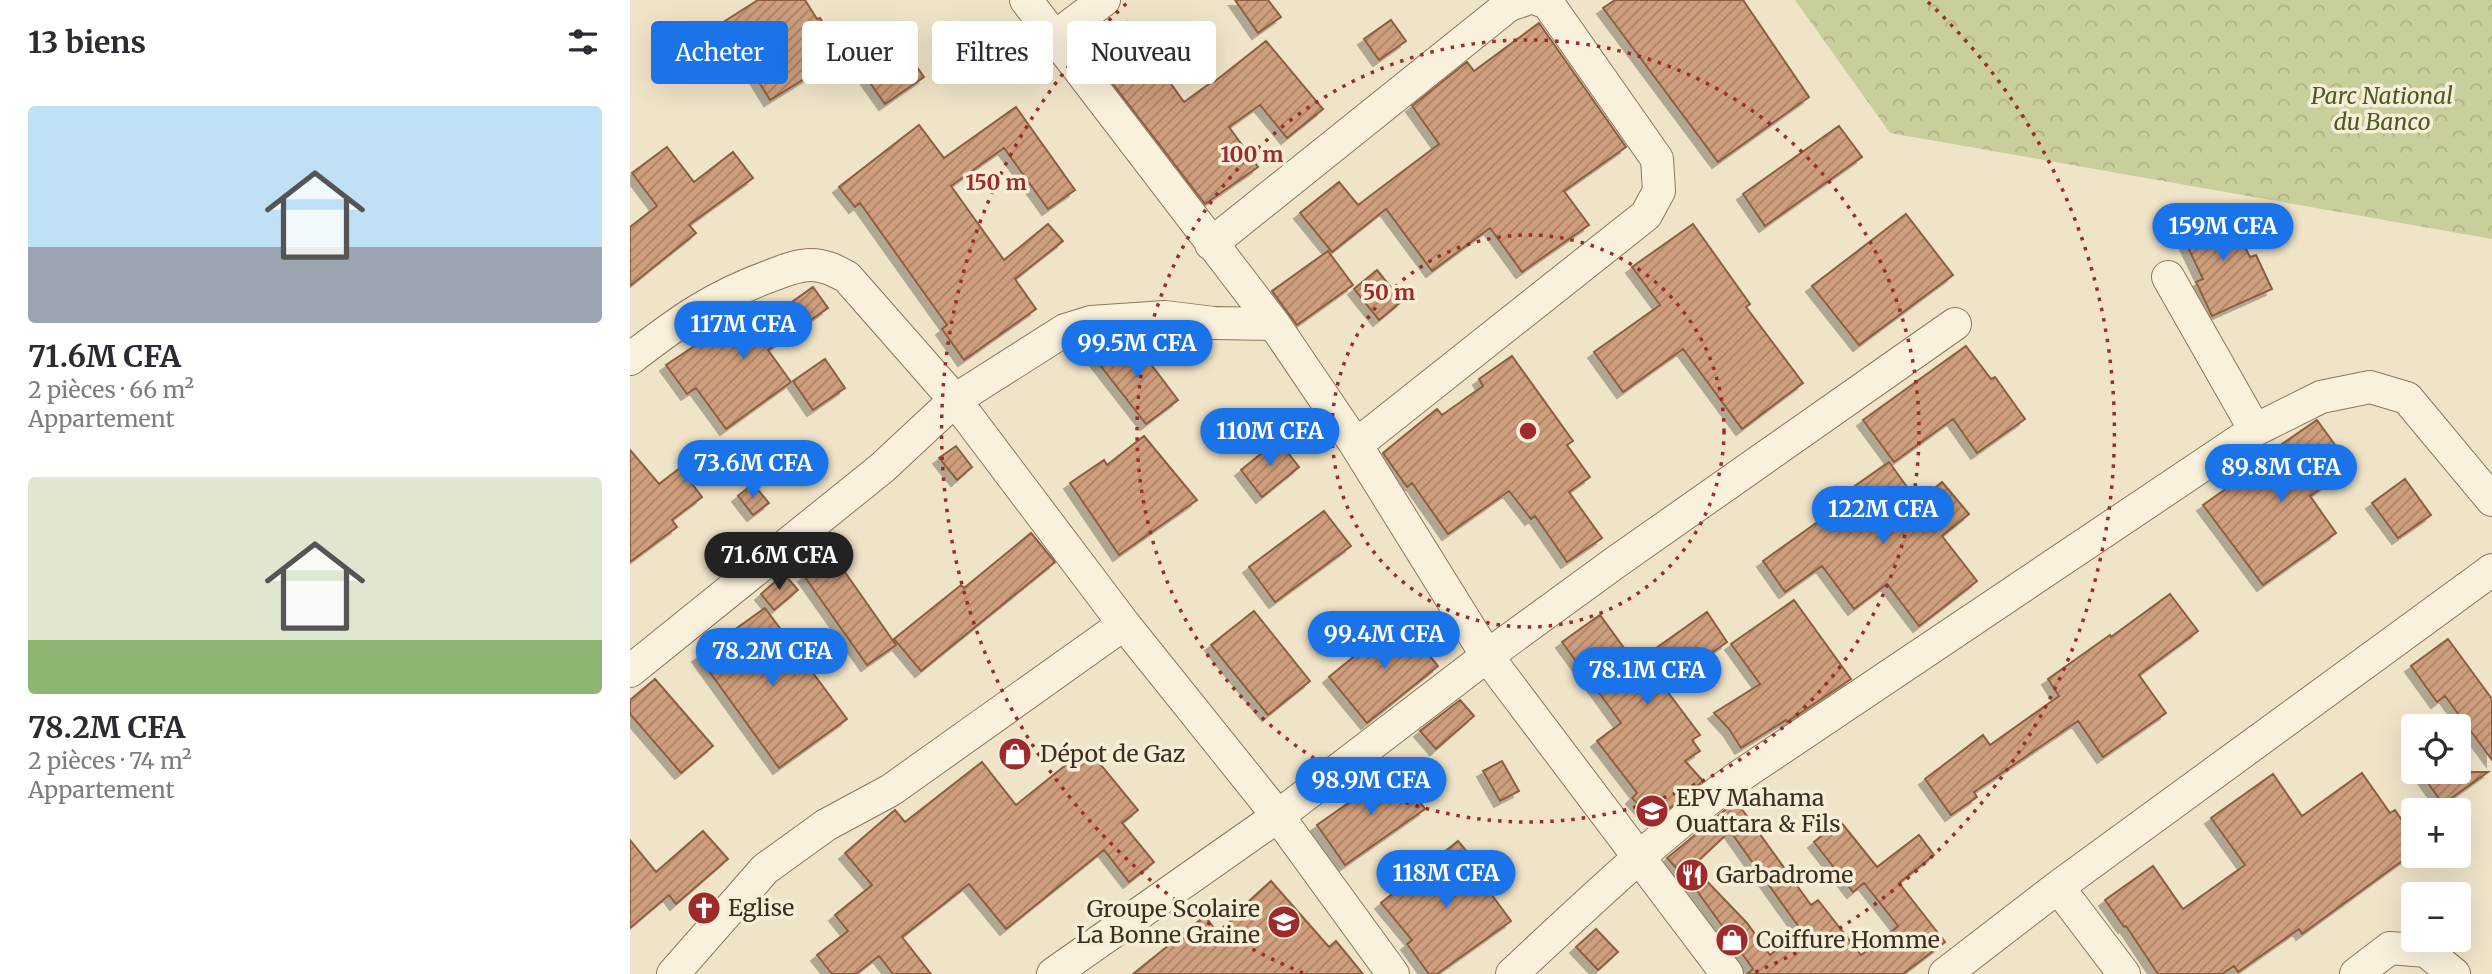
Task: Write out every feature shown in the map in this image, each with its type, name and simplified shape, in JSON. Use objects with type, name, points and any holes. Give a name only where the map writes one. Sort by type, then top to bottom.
[{"type":"street","points":[[1026,0],[1274,324],[1356,445],[1487,656],[1727,974]]},
{"type":"street","points":[[1055,37],[1104,0]]},
{"type":"street","points":[[1211,244],[1509,5],[1524,0]]},
{"type":"street","points":[[1356,445],[1646,215],[1659,191],[1657,159],[1547,2],[1539,0]]},
{"type":"street","points":[[630,359],[689,314],[723,295],[793,267],[813,264],[830,268],[847,277],[954,400],[1124,624],[1278,816],[1393,974]]},
{"type":"street","points":[[2168,277],[2255,430]]},
{"type":"street","points":[[630,671],[882,468],[954,400],[1065,330],[1091,322],[1165,317],[1214,323],[1274,324]]},
{"type":"street","points":[[1053,974],[1278,816],[1487,656],[1616,562],[1955,324]]},
{"type":"street","points":[[1512,974],[1637,857],[1734,780],[2255,430],[2321,397],[2370,387],[2407,398],[2492,500]]},
{"type":"street","points":[[1945,974],[2059,887],[2492,570]]},
{"type":"street","points":[[673,974],[765,869],[826,825],[891,790],[1124,624]]},
{"type":"street","points":[[2059,887],[2124,974]]},
{"type":"street","points":[[2356,974],[2390,948],[2426,951],[2454,974]]},
{"type":"green space","name":"Parc National du Banco","points":[[1795,0],[2492,0],[2492,239],[1890,133]]},
{"type":"building","points":[[758,0],[805,0],[817,19],[822,21],[802,21],[802,80],[770,100],[760,84],[788,84],[788,21],[725,21]]},
{"type":"building","points":[[1235,0],[1268,0],[1281,17],[1258,33]]},
{"type":"building","points":[[1615,0],[1743,0],[1809,97],[1718,162],[1603,8]]},
{"type":"building","points":[[1391,20],[1406,41],[1379,60],[1364,39]]},
{"type":"building","points":[[1539,23],[1626,147],[1564,191],[1589,225],[1522,272],[1490,228],[1432,271],[1386,209],[1332,252],[1300,213],[1339,182],[1358,205],[1439,144],[1412,106],[1467,62],[1474,71]]},
{"type":"building","points":[[1266,41],[1323,109],[1287,138],[1260,105],[1229,127],[1258,167],[1205,204],[1113,84],[1171,84],[1184,102],[1209,84],[1216,84],[1216,80]]},
{"type":"building","points":[[918,69],[924,77],[918,81]]},
{"type":"building","points":[[871,84],[914,84],[885,104]]},
{"type":"building","points":[[1016,107],[1075,190],[1048,209],[1004,148],[951,186],[1004,260],[1048,224],[1063,241],[1015,279],[1036,309],[964,360],[942,329],[947,325],[860,203],[855,207],[839,187],[919,125],[944,158]]},
{"type":"building","points":[[1839,126],[1862,157],[1765,226],[1743,194]]},
{"type":"building","points":[[667,147],[694,182],[733,152],[753,178],[689,225],[696,233],[630,286],[630,227],[657,206],[632,173]]},
{"type":"building","points":[[2225,207],[2250,257],[2256,255],[2272,289],[2212,316],[2196,282],[2203,279],[2179,229]]},
{"type":"building","points":[[1906,214],[1953,275],[1859,345],[1812,286]]},
{"type":"building","points":[[1693,224],[1750,304],[1746,307],[1803,383],[1742,429],[1683,349],[1623,392],[1594,352],[1660,305],[1632,267]]},
{"type":"building","points":[[1328,251],[1353,285],[1297,325],[1272,291]]},
{"type":"building","points":[[1377,270],[1402,301],[1379,320],[1354,289]]},
{"type":"building","points":[[813,287],[828,308],[768,350],[791,382],[726,429],[696,388],[687,394],[666,365],[741,315],[751,331]]},
{"type":"building","points":[[1125,338],[1131,338],[1178,400],[1146,424],[1096,360]]},
{"type":"building","points":[[1966,346],[1991,379],[1995,377],[2025,419],[1977,453],[1953,419],[1894,462],[1863,420]]},
{"type":"building","points":[[1512,356],[1573,441],[1567,445],[1590,477],[1569,492],[1602,538],[1567,562],[1535,516],[1531,519],[1509,491],[1448,534],[1412,483],[1407,487],[1383,453],[1437,409],[1442,415],[1483,386],[1479,379]]},
{"type":"building","points":[[825,359],[845,388],[813,410],[793,381]]},
{"type":"building","points":[[2317,420],[2351,467],[2310,496],[2336,533],[2263,585],[2203,505],[2281,450],[2279,446]]},
{"type":"building","points":[[1144,436],[1197,500],[1119,555],[1070,483],[1104,460],[1107,465]]},
{"type":"building","points":[[1278,440],[1299,467],[1262,497],[1241,470]]},
{"type":"building","points":[[956,446],[972,467],[957,480],[939,458]]},
{"type":"building","points":[[630,450],[659,484],[680,468],[702,497],[672,520],[677,527],[630,562]]},
{"type":"building","points":[[1889,462],[1918,502],[1942,482],[1969,514],[1942,536],[1977,581],[1919,626],[1887,584],[1854,609],[1822,566],[1785,592],[1763,561],[1830,513],[1825,507]]},
{"type":"building","points":[[2405,479],[2431,515],[2398,538],[2372,503]]},
{"type":"building","points":[[753,484],[769,503],[753,515],[738,496]]},
{"type":"building","points":[[1324,511],[1351,546],[1275,602],[1249,567]]},
{"type":"building","points":[[1031,533],[1055,562],[921,671],[894,639],[961,585],[964,588]]},
{"type":"building","points":[[833,555],[896,645],[867,665],[804,576]]},
{"type":"building","points":[[784,574],[798,590],[774,610],[761,594]]},
{"type":"building","points":[[2170,594],[2198,631],[2139,675],[2166,713],[2103,757],[2078,721],[1974,792],[1977,797],[1951,815],[1925,779],[1983,735],[1990,745],[2059,696],[2048,679]]},
{"type":"building","points":[[1794,600],[1851,679],[1787,722],[1786,720],[1741,748],[1729,729],[1714,713],[1760,684],[1731,644]]},
{"type":"building","points":[[765,608],[847,719],[779,768],[698,656]]},
{"type":"building","points":[[1254,611],[1310,681],[1268,715],[1211,645]]},
{"type":"building","points":[[1707,612],[1727,642],[1664,687],[1700,735],[1692,740],[1700,751],[1685,761],[1703,781],[1660,816],[1657,813],[1651,819],[1632,798],[1637,793],[1597,741],[1621,723],[1562,642],[1600,615],[1635,663]]},
{"type":"building","points":[[1400,619],[1438,666],[1367,723],[1329,677]]},
{"type":"building","points":[[2448,639],[2492,699],[2492,760],[2471,731],[2471,714],[2458,714],[2445,696],[2437,702],[2411,666]]},
{"type":"building","points":[[655,679],[713,746],[681,773],[630,714],[630,700]]},
{"type":"building","points":[[1460,700],[1474,716],[1436,749],[1420,731]]},
{"type":"building","points":[[1087,748],[1138,810],[1122,823],[1154,862],[1129,882],[1104,850],[1006,929],[969,884],[902,937],[931,974],[893,974],[879,956],[856,974],[832,974],[817,955],[848,931],[835,915],[872,885],[845,853],[895,810],[905,822],[982,762],[1016,805]]},
{"type":"building","points":[[1502,761],[1519,791],[1500,801],[1483,771]]},
{"type":"building","points":[[1397,769],[1425,809],[1345,865],[1317,825]]},
{"type":"building","points":[[2471,772],[2488,772],[2451,798],[2439,798],[2429,784],[2471,784]]},
{"type":"building","points":[[2362,773],[2390,813],[2395,810],[2401,819],[2401,862],[2302,934],[2299,929],[2238,972],[2234,966],[2222,974],[2158,974],[2105,900],[2153,866],[2183,909],[2245,865],[2211,818],[2273,774],[2302,816]]},
{"type":"building","points":[[1736,801],[1811,905],[1818,900],[1861,955],[1898,926],[1864,883],[1853,892],[1814,842],[1840,821],[1877,867],[1919,835],[1934,855],[1899,883],[1945,942],[1903,974],[1747,974],[1753,969],[1692,884],[1702,876],[1747,923],[1770,955],[1801,930],[1730,831],[1683,875],[1667,858]]},
{"type":"building","points":[[703,831],[728,859],[676,904],[669,895],[630,928],[630,840],[656,872]]},
{"type":"building","points":[[1458,841],[1489,878],[1483,883],[1511,921],[1437,974],[1429,974],[1407,944],[1412,940],[1381,903]]},
{"type":"building","points":[[1271,881],[1329,947],[1336,941],[1363,974],[1133,974],[1205,916],[1217,932],[1250,905],[1248,902]]},
{"type":"building","points":[[1596,929],[1618,952],[1598,970],[1576,947]]},
{"type":"place","name":"Dépot de Gaz","points":[[1015,754]]},
{"type":"place","name":"EPV Mahama Ouattara & Fils","points":[[1652,811]]},
{"type":"place","name":"Garbadrome","points":[[1692,875]]},
{"type":"place","name":"Eglise","points":[[704,908]]},
{"type":"place","name":"Groupe Scolaire La Bonne Graine","points":[[1284,922]]},
{"type":"place","name":"Coiffure Homme","points":[[1732,940]]}]
